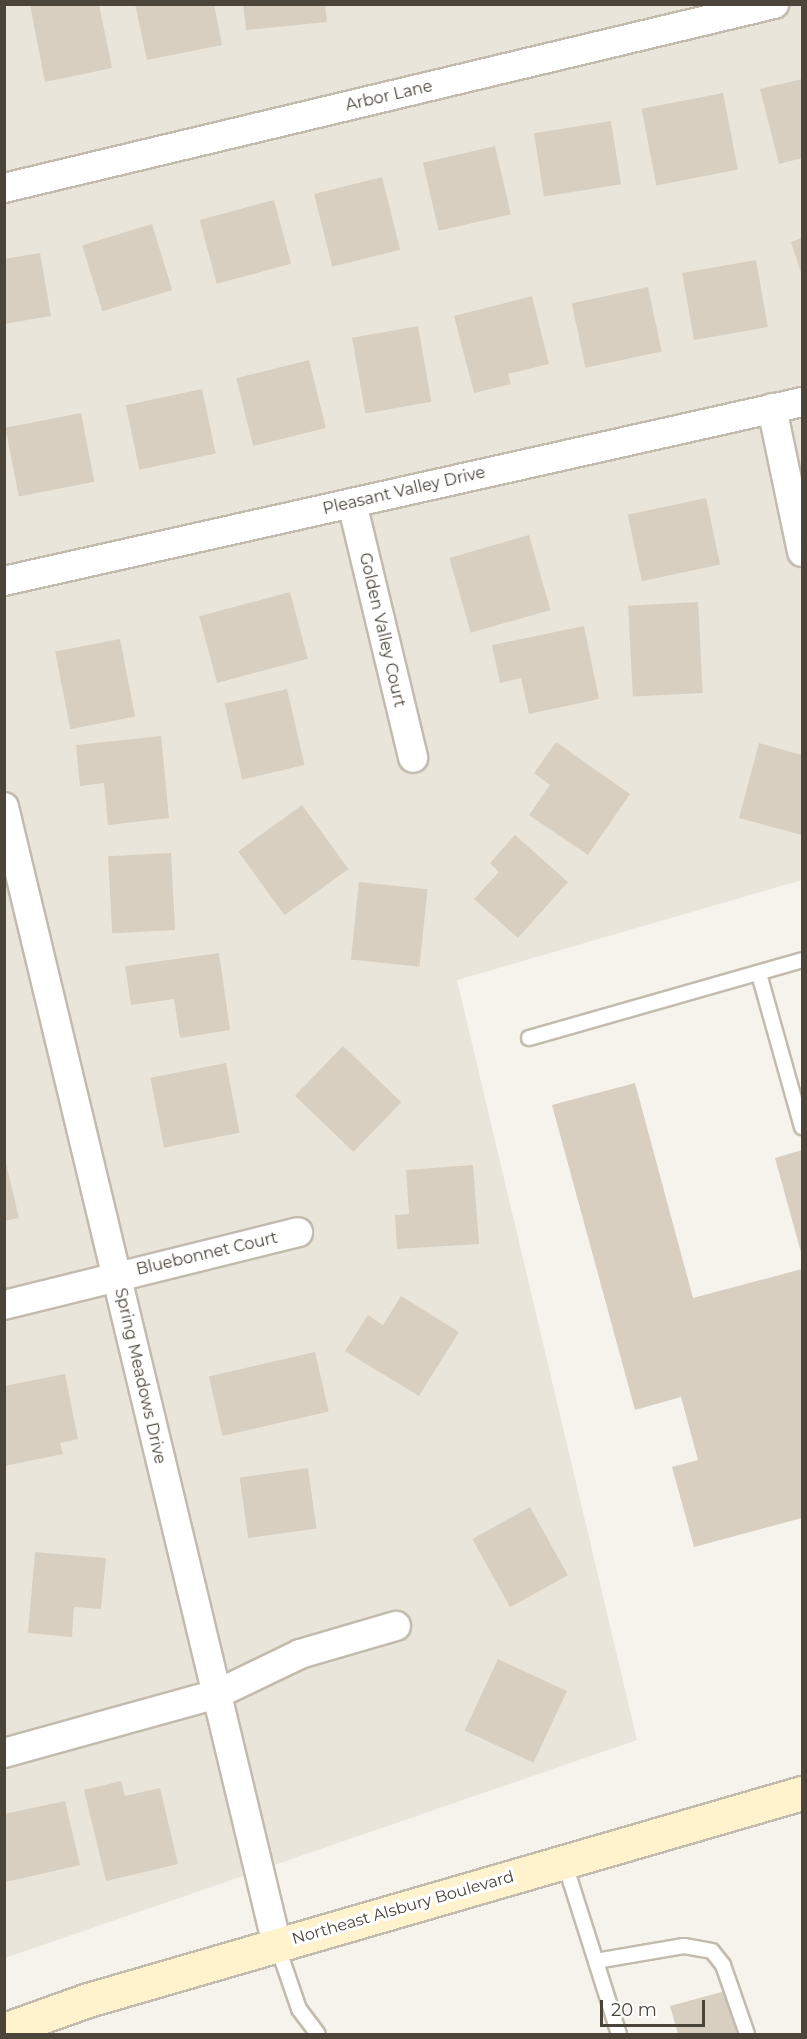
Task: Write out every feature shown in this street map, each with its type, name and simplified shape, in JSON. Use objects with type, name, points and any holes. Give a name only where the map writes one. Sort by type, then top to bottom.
[{"type":"main road","name":"Northeast Alsbury Boulevard","points":[[4,2030],[277,1945],[802,1793]]},
{"type":"street","name":"Arbor Lane","points":[[4,188],[774,4]]},
{"type":"street","name":"Pleasant Valley Drive","points":[[4,581],[802,402]]},
{"type":"street","points":[[772,408],[802,552]]},
{"type":"street","name":"Golden Valley Court","points":[[352,503],[413,758]]},
{"type":"street","name":"Spring Meadows Drive","points":[[4,807],[277,1945]]},
{"type":"street","name":"Bluebonnet Court","points":[[4,1305],[116,1275],[298,1232]]},
{"type":"street","points":[[4,1753],[217,1694],[300,1654],[396,1626]]},
{"type":"lane","points":[[529,1038],[802,960]]},
{"type":"lane","points":[[759,974],[802,1127]]},
{"type":"lane","points":[[564,1862],[619,2034]]},
{"type":"lane","points":[[277,1945],[299,2009],[318,2034]]},
{"type":"lane","points":[[596,1961],[684,1946],[712,1951],[723,1965],[747,2034]]},
{"type":"shaded area","points":[[4,5],[802,5],[802,880],[457,980],[637,1740],[5,1958]]},
{"type":"building","points":[[99,4],[112,68],[45,82],[30,5]]},
{"type":"building","points":[[135,4],[214,4],[222,45],[147,60]]},
{"type":"building","points":[[243,4],[325,4],[327,22],[246,30]]},
{"type":"building","points":[[802,79],[802,158],[779,164],[760,89]]},
{"type":"building","points":[[723,93],[738,170],[656,185],[642,109]]},
{"type":"building","points":[[611,121],[621,184],[544,196],[534,133]]},
{"type":"building","points":[[495,146],[511,214],[439,231],[423,163]]},
{"type":"building","points":[[382,177],[400,250],[332,267],[314,194]]},
{"type":"building","points":[[274,200],[291,264],[217,284],[200,220]]},
{"type":"building","points":[[152,224],[172,290],[102,311],[82,245]]},
{"type":"building","points":[[802,238],[802,276],[791,242]]},
{"type":"building","points":[[40,253],[51,316],[4,324],[4,259]]},
{"type":"building","points":[[756,260],[768,327],[694,340],[682,273]]},
{"type":"building","points":[[648,287],[662,352],[585,368],[572,303]]},
{"type":"building","points":[[532,296],[549,364],[508,374],[511,384],[474,393],[454,316]]},
{"type":"building","points":[[418,326],[431,402],[365,413],[352,338]]},
{"type":"building","points":[[309,360],[326,428],[253,446],[236,378]]},
{"type":"building","points":[[202,389],[216,454],[139,470],[126,405]]},
{"type":"building","points":[[81,413],[94,482],[19,496],[5,428]]},
{"type":"building","points":[[706,498],[720,565],[642,581],[628,515]]},
{"type":"building","points":[[529,535],[550,610],[471,633],[449,558]]},
{"type":"building","points":[[290,592],[308,659],[217,683],[199,616]]},
{"type":"building","points":[[698,602],[703,693],[633,697],[628,606]]},
{"type":"building","points":[[584,626],[599,699],[529,714],[521,678],[500,683],[492,645]]},
{"type":"building","points":[[120,639],[135,717],[70,729],[55,652]]},
{"type":"building","points":[[287,689],[305,765],[242,779],[225,703]]},
{"type":"building","points":[[161,736],[169,818],[108,825],[104,783],[80,786],[76,745]]},
{"type":"building","points":[[556,742],[630,794],[588,855],[529,815],[550,785],[534,773]]},
{"type":"building","points":[[759,743],[802,755],[802,835],[739,818]]},
{"type":"building","points":[[302,805],[348,869],[285,915],[238,851]]},
{"type":"building","points":[[515,835],[568,882],[518,938],[474,899],[499,872],[490,863]]},
{"type":"building","points":[[171,853],[175,930],[112,933],[108,856]]},
{"type":"building","points":[[359,882],[428,889],[419,967],[351,960]]},
{"type":"building","points":[[219,953],[230,1030],[180,1038],[174,999],[131,1005],[125,966]]},
{"type":"building","points":[[343,1046],[401,1102],[353,1152],[295,1096]]},
{"type":"building","points":[[226,1063],[240,1133],[164,1147],[150,1078]]},
{"type":"building","points":[[635,1083],[693,1298],[802,1269],[802,1518],[694,1547],[672,1467],[698,1460],[681,1397],[635,1410],[552,1105]]},
{"type":"building","points":[[802,1150],[802,1256],[775,1158]]},
{"type":"building","points":[[4,1155],[19,1218],[4,1221]]},
{"type":"building","points":[[473,1165],[479,1244],[397,1249],[395,1215],[409,1214],[406,1170]]},
{"type":"building","points":[[401,1296],[459,1332],[419,1396],[345,1351],[368,1315],[383,1325]]},
{"type":"building","points":[[315,1352],[329,1411],[223,1436],[209,1377]]},
{"type":"building","points":[[65,1374],[78,1439],[60,1443],[63,1454],[4,1466],[4,1386]]},
{"type":"building","points":[[308,1468],[316,1528],[248,1538],[240,1478]]},
{"type":"building","points":[[530,1507],[568,1575],[510,1607],[472,1539]]},
{"type":"building","points":[[35,1552],[106,1558],[101,1609],[74,1607],[72,1637],[28,1633]]},
{"type":"building","points":[[498,1659],[567,1691],[533,1763],[465,1731]]},
{"type":"building","points":[[121,1781],[125,1796],[160,1788],[178,1864],[106,1881],[84,1790]]},
{"type":"building","points":[[65,1801],[80,1865],[6,1882],[4,1814]]},
{"type":"building","points":[[729,1990],[741,2034],[678,2034],[670,2006]]}]
